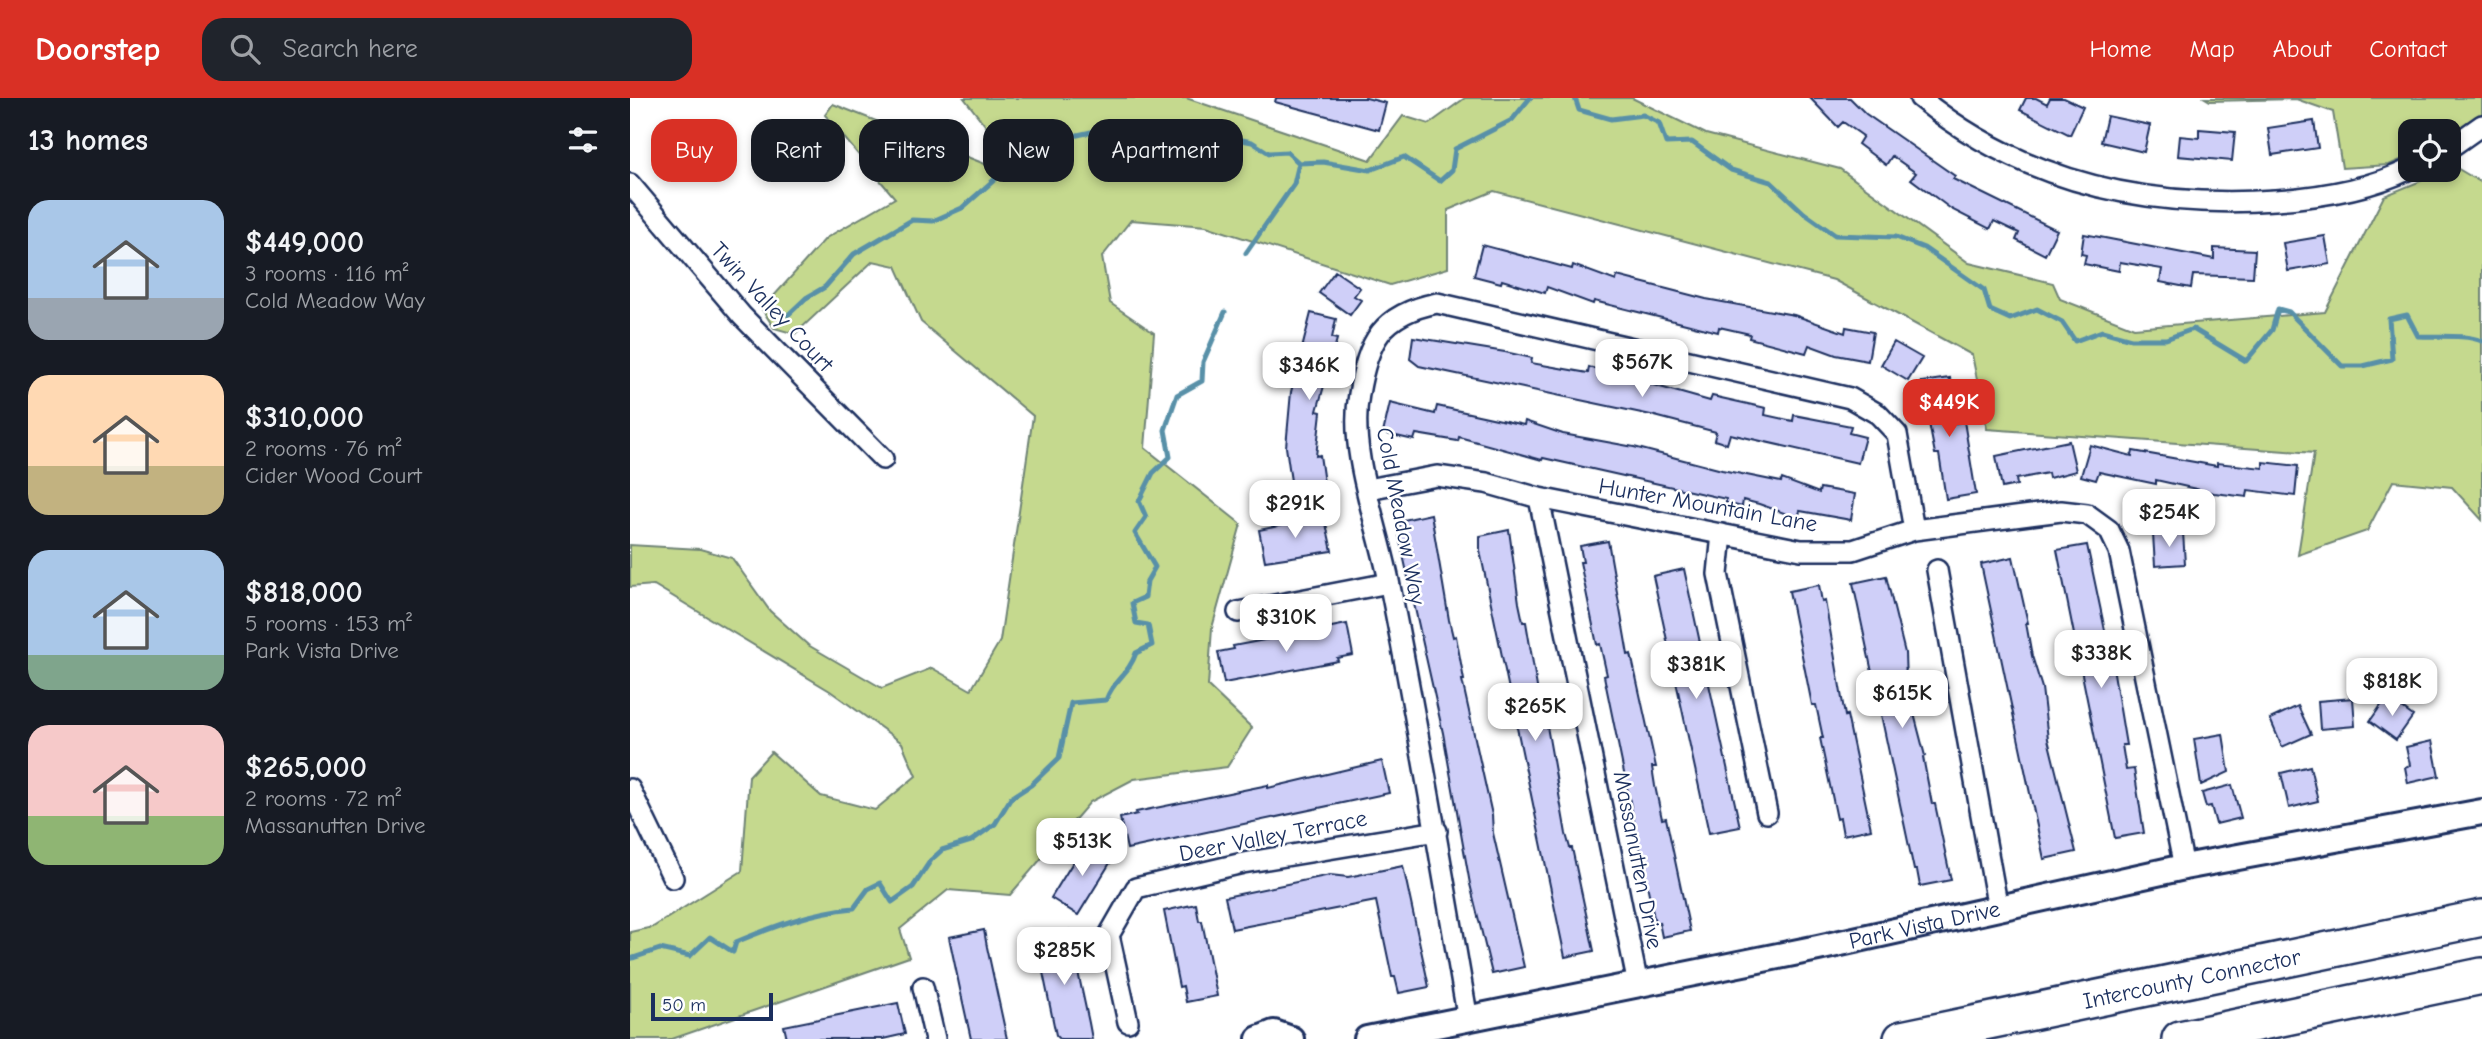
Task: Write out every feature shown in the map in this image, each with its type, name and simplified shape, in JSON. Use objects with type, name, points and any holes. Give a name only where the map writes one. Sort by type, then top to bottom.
[{"type":"highway","name":"Intercounty Connector","points":[[1902,1039],[2482,918]]},
{"type":"highway","points":[[2180,1039],[2482,976]]},
{"type":"street","points":[[1920,98],[1939,113],[2004,152],[2075,181],[2154,200],[2221,204],[2297,198],[2348,190],[2398,173]]},
{"type":"street","points":[[2461,140],[2482,125]]},
{"type":"street","name":"Twin Valley Court","points":[[630,184],[742,316],[883,459]]},
{"type":"street","name":"Cold Meadow Way","points":[[1468,1020],[1437,831],[1390,583],[1356,439],[1358,396],[1370,345],[1388,322],[1409,309],[1437,303],[1850,398],[1878,415],[1897,434],[1914,530]]},
{"type":"street","name":"Hunter Mountain Lane","points":[[1368,489],[1437,475],[1801,550],[1829,551],[1853,550],[1914,530],[2061,511],[2087,514],[2109,530],[2119,551],[2183,867]]},
{"type":"street","name":"Massanutten Drive","points":[[1539,498],[1638,985]]},
{"type":"street","points":[[1722,534],[1718,574],[1767,813]]},
{"type":"street","points":[[1937,570],[1998,908]]},
{"type":"street","points":[[1238,611],[1390,583]]},
{"type":"street","points":[[630,789],[673,878]]},
{"type":"street","name":"Park Vista Drive","points":[[1367,1039],[1638,985],[2183,867],[2482,813]]},
{"type":"street","name":"Deer Valley Terrace","points":[[1128,1022],[1109,936],[1136,888],[1243,863],[1437,831]]},
{"type":"street","points":[[923,987],[935,1039]]},
{"type":"street","points":[[1259,1039],[1274,1033],[1291,1039]]},
{"type":"green space","points":[[964,98],[1186,98],[1370,160],[1403,116],[1429,124],[1465,98],[1632,98],[1706,134],[1840,169],[1969,263],[2053,283],[2060,299],[2134,328],[2325,312],[2384,196],[2418,182],[2461,182],[2461,171],[2482,183],[2482,520],[2452,487],[2393,481],[2367,531],[2298,555],[2314,453],[1987,429],[1972,355],[1834,280],[1494,191],[1448,210],[1448,268],[1390,285],[1206,226],[1131,220],[1102,257],[1110,303],[1154,333],[1145,448],[1241,524],[1212,628],[1208,686],[1252,728],[1227,767],[1134,779],[1090,802],[1010,895],[948,890],[900,929],[909,957],[672,1039],[630,1039],[630,932],[653,927],[742,871],[749,776],[771,752],[821,796],[875,810],[916,776],[902,743],[830,691],[654,585],[630,587],[630,545],[700,549],[732,558],[770,611],[808,645],[882,688],[932,668],[971,690],[1000,641],[1033,416],[921,322],[896,266],[873,261],[795,334],[774,328],[762,309],[826,238],[895,198],[882,182],[969,182],[969,158],[983,163],[983,182],[1074,182],[1074,119],[983,119],[983,122]]},
{"type":"green space","points":[[2205,98],[2482,98],[2482,116],[2461,130],[2461,119],[2398,119],[2398,161],[2389,165],[2342,168],[2333,112],[2296,99],[2210,101]]},
{"type":"green space","points":[[833,104],[871,119],[859,119],[859,155],[845,139],[845,119],[828,119],[825,115]]},
{"type":"building","points":[[1276,98],[1366,98],[1386,103],[1379,130],[1275,102]]},
{"type":"building","points":[[1810,98],[1850,98],[1866,114],[1955,176],[1953,179],[2057,230],[2045,255],[2016,240],[2019,233],[1994,221],[1990,229],[1951,209],[1911,179],[1916,173],[1892,156],[1886,165],[1858,144],[1863,136],[1843,122],[1838,127]]},
{"type":"building","points":[[2026,98],[2036,98],[2047,104],[2050,98],[2064,98],[2083,107],[2070,135],[2020,110]]},
{"type":"building","points":[[2107,116],[2150,125],[2144,152],[2101,142]]},
{"type":"building","points":[[2314,121],[2318,148],[2272,155],[2268,128]]},
{"type":"building","points":[[2199,129],[2235,132],[2232,161],[2178,156],[2180,136],[2199,138]]},
{"type":"building","points":[[2084,234],[2214,259],[2214,248],[2255,250],[2253,277],[2193,275],[2191,288],[2160,282],[2162,269],[2120,262],[2119,271],[2084,264],[2086,255],[2081,254]]},
{"type":"building","points":[[2325,236],[2330,264],[2288,271],[2283,243]]},
{"type":"building","points":[[1482,245],[1572,269],[1573,265],[1616,281],[1617,276],[1706,299],[1794,315],[1845,333],[1846,327],[1873,332],[1868,361],[1836,355],[1809,345],[1806,353],[1749,338],[1750,334],[1719,327],[1718,332],[1594,301],[1593,304],[1547,287],[1545,293],[1502,280],[1501,283],[1474,276]]},
{"type":"building","points":[[1335,271],[1360,288],[1354,296],[1361,300],[1350,315],[1319,293]]},
{"type":"building","points":[[1311,313],[1336,319],[1332,338],[1337,339],[1317,411],[1321,412],[1316,456],[1320,455],[1324,483],[1292,488],[1286,447],[1291,392]]},
{"type":"building","points":[[1413,337],[1505,352],[1532,358],[1531,363],[1588,373],[1589,367],[1710,401],[1712,396],[1766,408],[1765,415],[1793,421],[1794,415],[1851,426],[1849,433],[1865,437],[1858,463],[1730,434],[1727,444],[1714,440],[1716,432],[1651,415],[1419,366],[1410,359]]},
{"type":"building","points":[[1894,342],[1922,358],[1908,381],[1881,365]]},
{"type":"building","points":[[1950,378],[1956,423],[1964,421],[1976,494],[1946,499],[1939,454],[1935,454],[1921,382]]},
{"type":"building","points":[[1390,403],[1435,414],[1437,406],[1524,425],[1525,421],[1563,434],[1634,447],[1722,470],[1781,482],[1782,479],[1819,493],[1820,488],[1855,494],[1851,520],[1800,511],[1798,518],[1743,500],[1742,507],[1726,503],[1726,499],[1543,458],[1542,460],[1459,437],[1458,441],[1416,434],[1414,440],[1383,433]]},
{"type":"building","points":[[2069,441],[2076,471],[2049,478],[2048,473],[2016,479],[2017,485],[2002,488],[1996,456]]},
{"type":"building","points":[[2090,445],[2132,456],[2133,451],[2217,466],[2217,463],[2263,468],[2263,462],[2298,466],[2295,496],[2248,490],[2247,497],[2214,493],[2156,480],[2156,484],[2099,472],[2096,480],[2081,476]]},
{"type":"building","points":[[1431,514],[1449,620],[1453,637],[1456,636],[1462,680],[1492,815],[1493,833],[1524,967],[1492,974],[1470,884],[1443,733],[1399,537],[1402,536],[1399,521]]},
{"type":"building","points":[[1325,519],[1332,551],[1265,561],[1259,530]]},
{"type":"building","points":[[1509,530],[1519,603],[1523,622],[1526,622],[1566,834],[1572,848],[1594,951],[1565,957],[1480,551],[1480,536]]},
{"type":"building","points":[[2183,532],[2185,564],[2155,566],[2153,534]]},
{"type":"building","points":[[1608,541],[1628,655],[1631,654],[1656,767],[1652,767],[1655,786],[1662,819],[1666,818],[1690,931],[1662,937],[1659,922],[1655,923],[1604,676],[1607,675],[1600,644],[1597,645],[1580,562],[1583,562],[1580,546]]},
{"type":"building","points":[[2087,545],[2114,673],[2126,745],[2122,745],[2126,770],[2134,769],[2144,833],[2115,838],[2057,550]]},
{"type":"building","points":[[2013,557],[2028,623],[2032,656],[2042,688],[2048,739],[2076,852],[2044,859],[1981,564]]},
{"type":"building","points":[[1684,569],[1740,827],[1709,833],[1653,576]]},
{"type":"building","points":[[1886,576],[1905,653],[1906,683],[1925,756],[1923,757],[1932,804],[1935,804],[1951,880],[1920,886],[1917,870],[1914,870],[1853,583]]},
{"type":"building","points":[[1819,585],[1822,602],[1825,601],[1845,716],[1847,715],[1871,829],[1843,835],[1840,818],[1837,819],[1820,738],[1823,738],[1816,705],[1812,705],[1789,591]]},
{"type":"building","points":[[1347,624],[1353,655],[1337,658],[1338,661],[1224,683],[1218,652],[1234,649],[1233,646]]},
{"type":"building","points":[[2387,697],[2413,716],[2396,740],[2370,721]]},
{"type":"building","points":[[2353,698],[2355,726],[2320,729],[2318,701]]},
{"type":"building","points":[[2298,706],[2311,734],[2282,747],[2270,719]]},
{"type":"building","points":[[2223,734],[2229,772],[2201,785],[2194,739]]},
{"type":"building","points":[[2432,741],[2439,776],[2408,783],[2405,767],[2410,765],[2406,747]]},
{"type":"building","points":[[1382,761],[1389,793],[1127,849],[1120,818],[1137,814],[1136,812],[1268,785],[1268,788]]},
{"type":"building","points":[[2310,766],[2318,801],[2289,808],[2281,773]]},
{"type":"building","points":[[2232,785],[2241,818],[2216,824],[2211,806],[2206,807],[2202,793]]},
{"type":"building","points":[[1086,841],[1113,858],[1078,915],[1051,898]]},
{"type":"building","points":[[1403,866],[1429,987],[1399,993],[1395,977],[1392,977],[1376,901],[1232,929],[1225,897],[1330,875],[1348,877]]},
{"type":"building","points":[[1196,904],[1217,996],[1186,1002],[1183,986],[1179,987],[1164,911]]},
{"type":"building","points":[[984,930],[1007,1039],[971,1039],[949,937]]},
{"type":"building","points":[[1069,930],[1092,1039],[1060,1039],[1056,1035],[1038,936]]},
{"type":"building","points":[[898,1003],[905,1034],[883,1039],[787,1039],[784,1026]]},
{"type":"waterway","points":[[1246,253],[1294,184],[1299,163],[1323,162],[1370,170],[1404,157],[1440,181],[1452,170],[1455,149],[1512,120],[1530,98]]},
{"type":"waterway","points":[[1575,98],[1579,110],[1611,119],[1643,115],[1659,123],[1666,143],[1692,142],[1731,170],[1771,182],[1804,213],[1835,235],[1896,237],[1924,248],[1984,290],[1990,310],[2010,319],[2037,309],[2062,322],[2075,341],[2102,331],[2131,339],[2166,339],[2193,329],[2246,361],[2272,330],[2278,309],[2289,312],[2342,366],[2363,366],[2392,359],[2389,319],[2407,315],[2418,336],[2460,337],[2482,341]]},
{"type":"waterway","points":[[788,315],[806,298],[825,287],[854,254],[912,220],[933,221],[962,208],[1025,153],[1048,150],[1073,136],[1105,129],[1147,157],[1166,138],[1187,137],[1214,129],[1232,138],[1252,142],[1269,153],[1287,152],[1299,163]]},
{"type":"waterway","points":[[630,959],[660,949],[690,956],[710,937],[733,952],[736,942],[779,925],[808,916],[854,908],[868,889],[880,883],[892,902],[913,887],[931,860],[942,850],[971,841],[995,824],[1011,798],[1031,785],[1059,758],[1071,703],[1106,700],[1136,653],[1152,645],[1148,625],[1136,623],[1132,603],[1145,597],[1147,581],[1155,567],[1135,533],[1146,517],[1139,501],[1153,473],[1170,457],[1165,430],[1177,395],[1202,381],[1203,362],[1225,312]]}]
